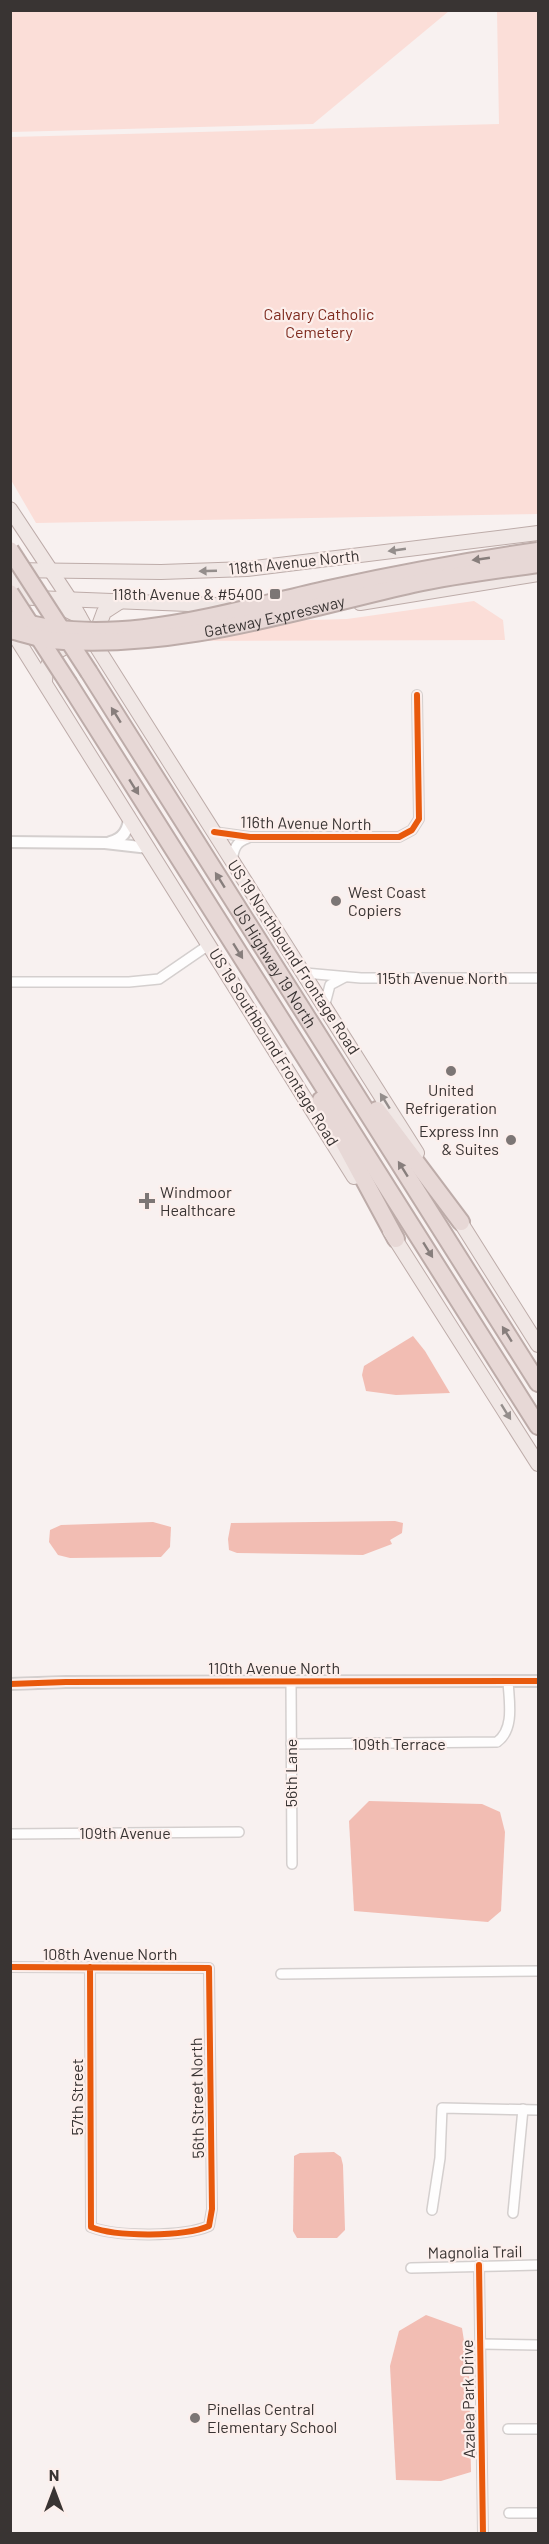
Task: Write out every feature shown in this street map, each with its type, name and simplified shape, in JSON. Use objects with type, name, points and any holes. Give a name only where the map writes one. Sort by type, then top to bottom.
[{"type":"highway","name":"US Highway 19 North","points":[[10,550],[538,1383]]},
{"type":"highway","name":"Gateway Expressway","points":[[10,619],[79,630],[141,628],[192,621],[460,562],[538,551]]},
{"type":"highway","name":"Gateway Expressway","points":[[12,632],[48,640],[113,641],[173,637],[252,622],[416,584],[538,564]]},
{"type":"highway","name":"US Highway 19 North","points":[[20,585],[69,684],[538,1425]]},
{"type":"highway","points":[[273,1006],[396,1239]]},
{"type":"highway","points":[[321,1040],[460,1222]]},
{"type":"main road","name":"US 19 Northbound Frontage Road","points":[[10,509],[69,598],[93,641],[325,1004],[538,1345]]},
{"type":"main road","points":[[12,632],[25,543],[22,526]]},
{"type":"main road","name":"118th Avenue North","points":[[20,585],[49,570],[161,572],[247,569],[538,533]]},
{"type":"main road","points":[[20,585],[49,570]]},
{"type":"main road","points":[[20,585],[69,598],[232,606],[333,606],[387,600],[538,574]]},
{"type":"main road","points":[[20,585],[79,616]]},
{"type":"main road","points":[[93,641],[104,612],[121,601]]},
{"type":"main road","name":"US 19 Southbound Frontage Road","points":[[12,632],[210,944],[372,1206],[396,1239],[538,1464]]},
{"type":"main road","points":[[45,682],[46,665],[63,648],[82,646],[104,657]]},
{"type":"street","name":"116th Avenue North","points":[[214,832],[250,837],[399,837],[412,830],[419,819],[417,695]]},
{"type":"street","points":[[105,843],[118,840],[124,834],[129,824],[129,816]]},
{"type":"street","name":"116th Avenue North","points":[[232,861],[233,849],[239,841],[250,837]]},
{"type":"street","points":[[10,842],[105,843],[149,848]]},
{"type":"street","points":[[10,982],[129,982],[159,979],[210,944]]},
{"type":"street","name":"115th Avenue North","points":[[305,974],[345,977],[538,978]]},
{"type":"street","points":[[325,1004],[330,985],[345,977]]},
{"type":"street","name":"109th Terrace","points":[[291,1744],[497,1742],[504,1737],[508,1729],[508,1681]]},
{"type":"street","name":"110th Avenue North","points":[[10,1684],[538,1681]]},
{"type":"street","name":"56th Lane","points":[[291,1682],[292,1864]]},
{"type":"street","name":"109th Avenue","points":[[10,1834],[239,1832]]},
{"type":"street","name":"108th Avenue North","points":[[10,1967],[209,1968]]},
{"type":"street","name":"57th Street","points":[[90,1967],[91,2227],[107,2233],[194,2233],[209,2226]]},
{"type":"street","name":"56th Street North","points":[[209,1968],[212,2209],[209,2226]]},
{"type":"street","points":[[280,1974],[538,1971]]},
{"type":"street","points":[[432,2210],[440,2158],[442,2108],[538,2110]]},
{"type":"street","points":[[513,2213],[523,2109]]},
{"type":"street","name":"Azalea Park Drive","points":[[479,2265],[483,2534]]},
{"type":"street","name":"Magnolia Trail","points":[[411,2268],[538,2265]]},
{"type":"street","points":[[481,2344],[538,2345]]},
{"type":"street","points":[[508,2429],[538,2429]]},
{"type":"street","points":[[508,2513],[538,2513]]},
{"type":"green space","points":[[10,11],[449,11],[313,124],[11,132]]},
{"type":"green space","name":"Calvary Catholic Cemetery","points":[[497,11],[538,11],[538,514],[36,523],[11,480],[11,137],[499,124]]},
{"type":"green space","points":[[474,601],[503,620],[505,640],[137,641],[240,622],[347,619]]},
{"type":"shaded area","points":[[413,1336],[425,1351],[450,1393],[396,1395],[366,1391],[362,1375],[364,1366]]},
{"type":"shaded area","points":[[395,1521],[403,1523],[402,1533],[390,1540],[392,1544],[363,1555],[237,1553],[229,1550],[228,1539],[231,1523]]},
{"type":"shaded area","points":[[153,1522],[171,1527],[170,1547],[161,1557],[70,1558],[58,1555],[49,1542],[50,1530],[61,1525]]},
{"type":"shaded area","points":[[369,1801],[482,1804],[500,1812],[505,1832],[501,1911],[488,1922],[354,1911],[349,1821]]},
{"type":"shaded area","points":[[334,2152],[341,2157],[343,2165],[345,2230],[337,2238],[297,2238],[293,2231],[294,2156],[300,2153]]},
{"type":"shaded area","points":[[426,2315],[462,2328],[469,2373],[471,2472],[441,2481],[396,2480],[390,2366],[399,2331]]},
{"type":"cycle path","points":[[214,832],[250,837],[399,837],[412,830],[419,819],[417,695]]},
{"type":"cycle path","points":[[10,1684],[538,1681]]},
{"type":"cycle path","points":[[10,1967],[209,1968],[212,2209],[209,2226],[198,2230],[167,2234],[116,2233],[91,2227],[90,1967]]},
{"type":"cycle path","points":[[479,2265],[483,2534]]},
{"type":"place","name":"118th Avenue & #5400","points":[[275,594]]},
{"type":"place","name":"West Coast Copiers","points":[[336,901]]},
{"type":"place","name":"United Refrigeration","points":[[451,1071]]},
{"type":"place","name":"Express Inn & Suites","points":[[511,1140]]},
{"type":"place","name":"Windmoor Healthcare","points":[[147,1201]]},
{"type":"place","name":"Pinellas Central Elementary School","points":[[195,2418]]}]
